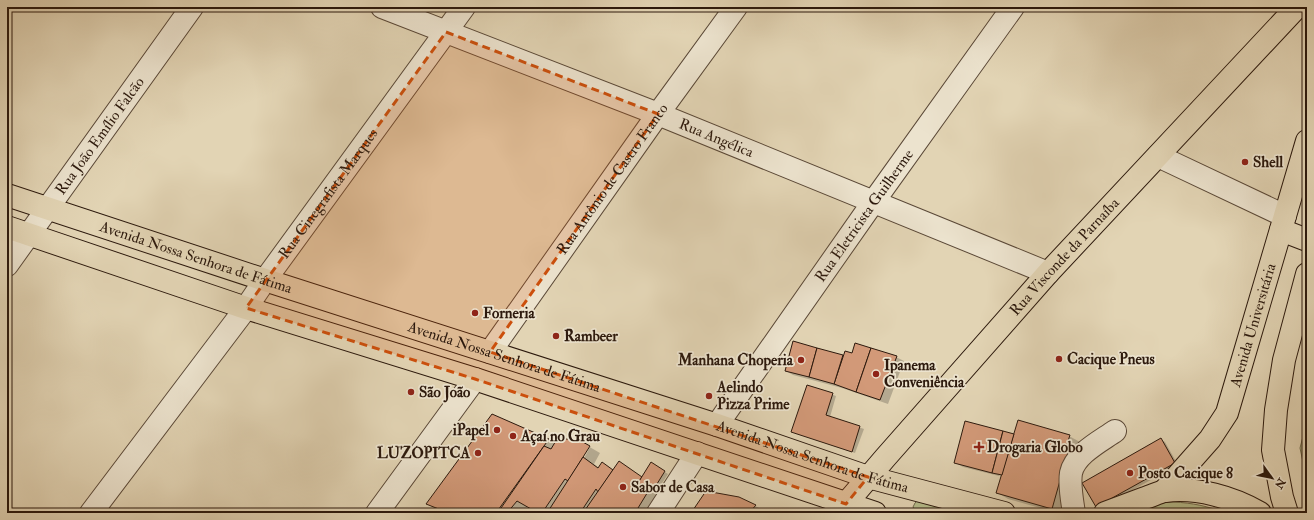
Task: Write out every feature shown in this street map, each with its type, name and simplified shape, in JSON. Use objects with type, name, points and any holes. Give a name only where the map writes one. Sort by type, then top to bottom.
[{"type":"main road","name":"Rua Visconde da Parnaíba","points":[[842,508],[1048,273],[1297,7]]},
{"type":"main road","name":"Avenida Universitária","points":[[1164,491],[1210,439],[1227,413],[1307,141]]},
{"type":"main road","name":"Avenida Nossa Senhora de Fátima","points":[[7,195],[265,280],[717,425],[868,477],[1004,513]]},
{"type":"main road","points":[[1283,223],[1307,240]]},
{"type":"main road","name":"Avenida Nossa Senhora de Fátima","points":[[7,227],[246,308],[476,379],[697,453],[842,508],[875,513]]},
{"type":"main road","points":[[1287,513],[1282,497],[1273,450],[1276,410],[1284,360],[1307,274]]},
{"type":"main road","points":[[1105,513],[1164,491],[1198,492],[1219,496],[1260,513]]},
{"type":"street","name":"Rua João Emílio Falcão","points":[[7,265],[192,7]]},
{"type":"street","name":"Rua Angélica","points":[[382,7],[658,114],[1048,273]]},
{"type":"street","name":"Rua Cinegrafista Marques","points":[[91,513],[246,308],[464,7]]},
{"type":"street","name":"Rua Antônio de Castro Franco","points":[[490,352],[658,114],[736,7]]},
{"type":"street","name":"Rua Eletricista Guilherme","points":[[717,425],[874,201],[1014,7]]},
{"type":"street","points":[[1158,156],[1283,223]]},
{"type":"street","points":[[377,513],[476,379]]},
{"type":"street","points":[[1074,513],[1070,479],[1071,471],[1077,461],[1087,450],[1115,431]]},
{"type":"street","points":[[658,513],[697,453]]},
{"type":"highlighted area","points":[[446,32],[658,114],[490,352],[868,477],[846,504],[475,379],[246,308]]},
{"type":"green space","points":[[1307,421],[1307,481],[1300,448]]},
{"type":"green space","points":[[918,500],[975,513],[916,513],[913,507]]},
{"type":"green space","points":[[1174,502],[1200,505],[1225,513],[1143,513],[1159,503]]},
{"type":"building","name":"Manhana Choperia","points":[[793,341],[817,348],[809,377],[785,371]]},
{"type":"building","points":[[855,343],[871,348],[856,392],[834,384],[845,351],[852,353]]},
{"type":"building","points":[[817,348],[843,355],[834,384],[809,377]]},
{"type":"building","name":"Ipanema Conveniência","points":[[871,348],[897,356],[880,400],[856,392]]},
{"type":"building","points":[[807,385],[833,393],[826,415],[860,426],[852,452],[791,432]]},
{"type":"building","points":[[492,414],[549,439],[496,513],[449,513],[426,504]]},
{"type":"building","points":[[1018,420],[1070,435],[1067,444],[1070,445],[1052,509],[996,493]]},
{"type":"building","name":"Drogaria Globo","points":[[965,421],[1003,431],[992,473],[954,463]]},
{"type":"building","points":[[1003,431],[1014,434],[1002,475],[992,473]]},
{"type":"building","points":[[1161,438],[1175,463],[1096,507],[1082,483]]},
{"type":"building","points":[[557,439],[570,439],[576,442],[581,441],[590,446],[568,481],[565,479],[542,513],[538,513],[517,501],[507,513],[499,511],[544,446],[551,449]]},
{"type":"building","points":[[583,457],[598,468],[602,462],[613,470],[598,492],[596,489],[580,513],[547,513]]},
{"type":"building","name":"Sabor de Casa","points":[[619,461],[642,477],[638,483],[649,490],[635,513],[583,513]]},
{"type":"building","points":[[651,462],[665,471],[652,492],[638,483]]},
{"type":"building","points":[[706,491],[739,497],[756,505],[749,513],[691,513]]},
{"type":"place","name":"Shell","points":[[1245,162]]},
{"type":"place","name":"Forneria","points":[[475,313]]},
{"type":"place","name":"Rambeer","points":[[556,336]]},
{"type":"place","name":"Cacique Pneus","points":[[1059,359]]},
{"type":"place","name":"Manhana Choperia","points":[[801,360]]},
{"type":"place","name":"Ipanema Conveniência","points":[[876,374]]},
{"type":"place","name":"São João","points":[[411,392]]},
{"type":"place","name":"Aelindo Pizza Prime","points":[[709,396]]},
{"type":"place","name":"iPapel","points":[[497,430]]},
{"type":"place","name":"Açaí no Grau","points":[[513,436]]},
{"type":"place","name":"Drogaria Globo","points":[[979,447]]},
{"type":"place","name":"LUZOPITCA","points":[[478,453]]},
{"type":"place","name":"Posto Cacique 8","points":[[1130,473]]},
{"type":"place","name":"Sabor de Casa","points":[[623,487]]}]
